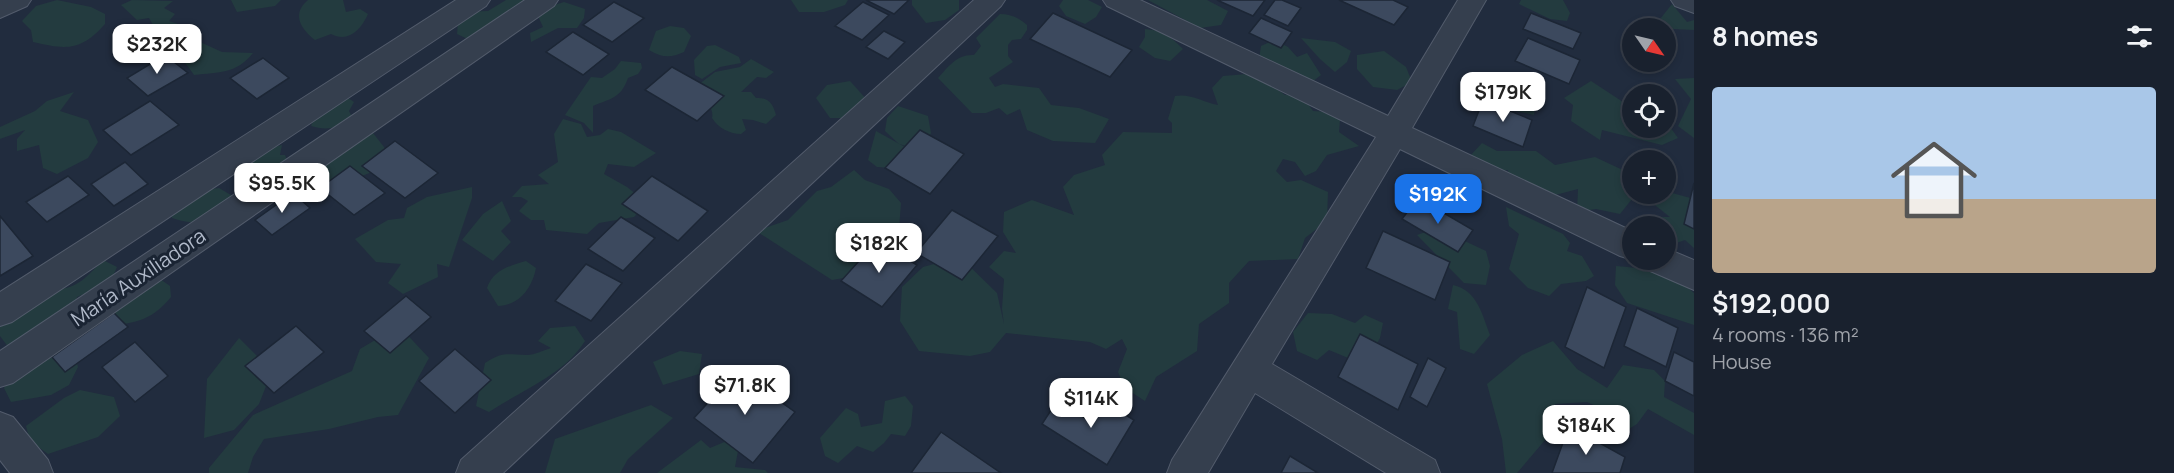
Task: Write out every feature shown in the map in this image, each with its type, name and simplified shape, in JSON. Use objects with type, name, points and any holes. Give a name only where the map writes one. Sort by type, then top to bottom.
[{"type":"street","points":[[0,9],[17,0]]},
{"type":"street","points":[[0,310],[476,0]]},
{"type":"street","name":"María Auxiliadora","points":[[0,371],[544,0]]},
{"type":"street","points":[[476,473],[991,0]]},
{"type":"street","points":[[1117,0],[1622,241]]},
{"type":"street","points":[[1186,473],[1394,133],[1472,0]]},
{"type":"street","points":[[1684,0],[1694,4]]},
{"type":"street","points":[[1676,268],[1694,276]]},
{"type":"street","points":[[1250,370],[1422,473]]},
{"type":"street","points":[[0,430],[34,473]]},
{"type":"green space","points":[[57,0],[91,7],[105,14],[105,24],[81,44],[73,46],[64,47],[33,42],[31,30],[22,21],[36,6]]},
{"type":"green space","points":[[132,0],[173,1],[164,8],[175,14],[169,21],[193,29],[200,42],[222,52],[253,53],[240,65],[227,71],[194,75],[176,55],[164,53],[137,59],[129,53],[145,43],[153,25],[149,18],[137,20],[121,5]]},
{"type":"green space","points":[[231,0],[281,0],[275,6],[237,12]]},
{"type":"green space","points":[[308,0],[343,0],[346,12],[360,9],[368,14],[358,30],[348,36],[331,34],[315,40],[302,26],[299,16],[303,5]]},
{"type":"green space","points":[[506,0],[535,0],[476,43],[457,34],[458,22],[466,12],[488,11]]},
{"type":"green space","points":[[791,0],[848,0],[845,5],[824,12],[799,12]]},
{"type":"green space","points":[[912,0],[959,0],[959,10],[945,20],[926,23],[912,5]]},
{"type":"green space","points":[[1063,0],[1088,0],[1102,7],[1096,17],[1085,24],[1066,16],[1059,6]]},
{"type":"green space","points":[[1148,0],[1207,0],[1228,11],[1221,25],[1200,28]]},
{"type":"green space","points":[[1521,0],[1563,0],[1570,13],[1567,21],[1550,19],[1519,4]]},
{"type":"green space","points":[[564,2],[585,9],[584,18],[577,28],[558,28],[531,42],[530,33],[543,27],[538,16],[551,6]]},
{"type":"green space","points":[[1672,4],[1687,22],[1694,20],[1694,30],[1676,29],[1676,18],[1661,18]]},
{"type":"green space","points":[[1000,14],[1018,18],[1027,25],[1027,30],[1021,39],[1012,40],[1008,45],[1008,56],[1013,62],[989,78],[995,87],[1003,84],[1039,88],[1051,105],[1079,108],[1109,119],[1095,143],[1053,141],[1027,130],[1020,109],[1007,115],[999,108],[986,113],[972,113],[938,78],[958,59],[974,55],[981,46],[976,38]]},
{"type":"green space","points":[[670,26],[684,28],[691,36],[684,52],[666,56],[649,50],[656,31]]},
{"type":"green space","points":[[1145,29],[1166,35],[1183,49],[1170,61],[1155,58],[1139,47],[1145,37]]},
{"type":"green space","points":[[1301,38],[1335,42],[1351,51],[1347,62],[1335,72]]},
{"type":"green space","points":[[1274,40],[1288,47],[1297,57],[1307,53],[1321,75],[1312,82],[1259,59],[1261,46]]},
{"type":"green space","points":[[715,45],[739,57],[741,63],[720,67],[702,79],[695,75],[694,60],[707,46]]},
{"type":"green space","points":[[1384,51],[1406,67],[1412,82],[1397,90],[1373,87],[1357,69],[1357,55]]},
{"type":"green space","points":[[751,59],[774,72],[766,78],[757,77],[741,92],[751,92],[756,98],[767,100],[776,115],[766,124],[742,119],[746,130],[741,134],[733,133],[718,125],[712,118],[709,105],[690,91],[715,72],[740,67]]},
{"type":"green space","points":[[621,61],[641,63],[642,68],[638,74],[628,78],[619,94],[593,106],[593,133],[584,123],[565,115],[591,77],[602,78],[615,69]]},
{"type":"green space","points":[[1247,74],[1271,85],[1285,95],[1301,94],[1313,111],[1329,112],[1340,120],[1339,132],[1359,146],[1327,155],[1316,171],[1305,176],[1295,162],[1283,159],[1276,171],[1287,182],[1301,180],[1328,192],[1327,221],[1305,238],[1298,259],[1249,261],[1229,283],[1229,303],[1199,324],[1197,351],[1156,377],[1145,401],[1125,388],[1118,372],[1127,349],[1122,339],[1106,349],[1090,342],[1006,333],[990,352],[970,356],[919,351],[900,321],[902,287],[923,267],[960,257],[997,293],[1004,324],[1002,309],[1004,279],[989,267],[1004,251],[1016,253],[1003,232],[1004,212],[1032,200],[1074,215],[1063,187],[1074,175],[1105,165],[1102,155],[1123,132],[1172,133],[1172,123],[1168,119],[1175,96],[1191,97],[1218,105],[1212,88],[1223,76]]},
{"type":"green space","points":[[1694,78],[1694,138],[1678,126],[1691,99],[1675,79]]},
{"type":"green space","points":[[850,81],[867,100],[844,118],[830,118],[816,98],[827,85]]},
{"type":"green space","points":[[1591,81],[1622,101],[1622,135],[1602,130],[1600,140],[1571,121],[1573,105],[1564,98]]},
{"type":"green space","points":[[1514,83],[1536,102],[1534,115],[1502,108],[1481,88]]},
{"type":"green space","points":[[74,92],[60,111],[88,120],[98,142],[88,158],[57,174],[43,168],[39,145],[17,151],[17,139],[25,130],[0,139],[0,127],[35,111],[47,101]]},
{"type":"green space","points":[[342,94],[354,102],[349,111],[353,119],[332,128],[311,126],[318,108]]},
{"type":"green space","points":[[898,106],[928,116],[931,133],[922,151],[899,144],[885,131],[887,118]]},
{"type":"green space","points":[[563,119],[581,124],[587,137],[600,135],[608,129],[621,132],[656,153],[634,167],[608,164],[604,174],[627,187],[647,203],[634,217],[599,223],[587,234],[546,230],[544,220],[531,220],[519,211],[528,201],[521,197],[512,197],[522,186],[549,184],[538,175],[558,162],[554,134]]},
{"type":"green space","points":[[876,131],[914,152],[907,169],[877,167],[868,160]]},
{"type":"green space","points":[[357,132],[373,133],[384,147],[388,158],[380,169],[333,187],[315,179],[306,169]]},
{"type":"green space","points":[[1676,135],[1678,138],[1662,145],[1634,138],[1676,138]]},
{"type":"green space","points":[[1482,143],[1497,151],[1536,151],[1555,165],[1595,157],[1622,170],[1622,204],[1628,204],[1620,214],[1596,209],[1577,212],[1578,189],[1544,198],[1509,180],[1508,170],[1490,173],[1470,156]]},
{"type":"green space","points":[[282,145],[280,155],[285,155],[293,176],[259,186],[240,177],[247,164],[256,155]]},
{"type":"green space","points":[[854,170],[865,180],[889,189],[901,203],[898,242],[873,273],[832,280],[756,231],[788,220],[817,191],[831,187]]},
{"type":"green space","points":[[472,187],[472,198],[449,267],[437,264],[438,277],[403,294],[388,283],[401,264],[376,262],[355,239],[388,220],[404,218],[407,208],[427,197]]},
{"type":"green space","points":[[219,188],[236,198],[207,220],[193,222],[172,218],[173,207],[196,191]]},
{"type":"green space","points":[[1676,194],[1694,199],[1694,248],[1685,240],[1676,243],[1676,216],[1669,216],[1654,204],[1676,204]]},
{"type":"green space","points":[[502,201],[511,221],[501,231],[511,242],[493,261],[462,240],[483,214]]},
{"type":"green space","points":[[1506,207],[1563,234],[1570,243],[1567,251],[1582,256],[1594,276],[1586,281],[1561,284],[1549,296],[1528,288],[1509,269],[1519,234],[1509,226]]},
{"type":"green space","points":[[1437,228],[1486,251],[1490,266],[1486,285],[1464,283],[1417,235]]},
{"type":"green space","points":[[103,260],[117,267],[110,283],[77,297],[73,312],[9,348],[0,336],[0,320],[40,289],[61,289],[76,284],[89,275]]},
{"type":"green space","points":[[526,261],[536,268],[528,289],[519,299],[498,306],[487,288],[493,277],[502,270]]},
{"type":"green space","points":[[1616,266],[1622,267],[1622,270],[1648,270],[1666,275],[1694,293],[1694,325],[1627,303],[1615,285]]},
{"type":"green space","points":[[160,279],[170,286],[171,297],[156,312],[131,323],[101,327],[105,305]]},
{"type":"green space","points":[[1453,285],[1473,297],[1490,335],[1474,354],[1460,349],[1457,312],[1448,309]]},
{"type":"green space","points":[[1308,313],[1332,314],[1355,323],[1365,315],[1383,323],[1380,338],[1365,365],[1329,350],[1317,360],[1297,351],[1293,332]]},
{"type":"green space","points":[[399,326],[429,358],[398,415],[264,439],[253,457],[248,473],[209,473],[209,468],[253,415],[352,371],[360,349]]},
{"type":"green space","points":[[575,326],[585,341],[576,353],[554,373],[489,412],[476,406],[485,363],[501,355],[530,355],[551,348],[538,341],[550,328]]},
{"type":"green space","points":[[239,338],[272,371],[259,404],[234,430],[204,438],[207,379]]},
{"type":"green space","points":[[1553,341],[1577,369],[1607,388],[1623,365],[1654,370],[1665,381],[1664,397],[1694,413],[1694,435],[1648,409],[1637,424],[1619,435],[1613,414],[1587,402],[1555,404],[1557,426],[1517,473],[1506,473],[1502,439],[1487,384],[1522,355]]},
{"type":"green space","points":[[44,348],[74,352],[78,367],[69,385],[51,395],[11,402],[4,388],[17,367]]},
{"type":"green space","points":[[680,351],[702,354],[699,374],[663,385],[653,362]]},
{"type":"green space","points":[[80,390],[114,397],[120,416],[98,437],[48,454],[30,441],[26,426],[64,398]]},
{"type":"green space","points":[[905,396],[913,406],[911,426],[905,436],[891,434],[873,452],[857,446],[838,463],[825,456],[820,438],[846,408],[858,414],[861,427],[882,423],[885,401]]},
{"type":"green space","points":[[651,405],[673,418],[628,459],[620,473],[545,473],[555,439]]},
{"type":"green space","points":[[741,435],[735,467],[765,470],[768,473],[657,473],[701,440],[710,448]]},
{"type":"building","points":[[866,0],[909,0],[894,14]]},
{"type":"building","points":[[1217,0],[1265,0],[1253,16]]},
{"type":"building","points":[[1275,0],[1282,0],[1301,8],[1288,26],[1264,15]]},
{"type":"building","points":[[1339,0],[1393,0],[1408,7],[1394,25]]},
{"type":"building","points":[[614,2],[644,18],[612,42],[583,25]]},
{"type":"building","points":[[863,2],[889,15],[862,40],[835,26]]},
{"type":"building","points":[[1053,13],[1132,50],[1110,77],[1030,39]]},
{"type":"building","points":[[1531,13],[1581,33],[1573,49],[1523,29]]},
{"type":"building","points":[[1261,18],[1292,32],[1281,48],[1249,33]]},
{"type":"building","points":[[884,31],[905,42],[888,59],[866,47]]},
{"type":"building","points":[[573,32],[609,54],[583,75],[546,52]]},
{"type":"building","points":[[1528,38],[1580,60],[1569,84],[1515,61]]},
{"type":"building","points":[[165,55],[188,73],[148,96],[127,78]]},
{"type":"building","points":[[263,58],[289,78],[257,99],[230,78]]},
{"type":"building","points":[[672,67],[724,96],[697,121],[645,90]]},
{"type":"building","points":[[1483,100],[1532,120],[1523,147],[1473,126]]},
{"type":"building","points":[[150,101],[179,125],[131,155],[103,130]]},
{"type":"building","points":[[920,130],[964,154],[930,194],[885,168]]},
{"type":"building","points":[[395,141],[438,173],[405,198],[362,166]]},
{"type":"building","points":[[125,162],[148,184],[114,206],[91,184]]},
{"type":"building","points":[[350,166],[385,193],[354,215],[320,188]]},
{"type":"building","points":[[68,176],[89,195],[47,222],[26,202]]},
{"type":"building","points":[[652,176],[708,211],[678,241],[622,204]]},
{"type":"building","points":[[1694,183],[1694,229],[1684,224]]},
{"type":"building","points":[[293,193],[310,208],[272,235],[255,220]]},
{"type":"building","points":[[1418,198],[1473,230],[1458,252],[1402,219]]},
{"type":"building","points":[[952,210],[998,236],[962,280],[916,253]]},
{"type":"building","points":[[0,216],[33,256],[0,276]]},
{"type":"building","points":[[621,217],[655,238],[623,271],[588,249]]},
{"type":"building","points":[[1383,231],[1450,262],[1435,300],[1366,268]]},
{"type":"building","points":[[877,241],[917,265],[882,307],[841,281]]},
{"type":"building","points":[[586,264],[622,283],[591,321],[555,301]]},
{"type":"building","points":[[1587,287],[1626,307],[1604,368],[1565,347]]},
{"type":"building","points":[[406,296],[431,317],[390,353],[364,331]]},
{"type":"building","points":[[1637,308],[1678,328],[1666,367],[1624,346]]},
{"type":"building","points":[[114,313],[128,327],[65,372],[52,357]]},
{"type":"building","points":[[296,326],[324,352],[274,393],[245,366]]},
{"type":"building","points":[[1360,334],[1418,364],[1398,410],[1338,377]]},
{"type":"building","points":[[135,342],[168,376],[135,402],[102,367]]},
{"type":"building","points":[[455,349],[491,380],[455,413],[419,381]]},
{"type":"building","points":[[1674,352],[1694,362],[1694,396],[1665,381]]},
{"type":"building","points":[[1428,358],[1446,368],[1427,407],[1410,397]]},
{"type":"building","points":[[737,371],[795,412],[753,463],[694,418]]},
{"type":"building","points":[[1101,400],[1134,420],[1107,465],[1042,424],[1057,401],[1088,420]]},
{"type":"building","points":[[1569,426],[1625,457],[1620,473],[1552,473]]},
{"type":"building","points":[[941,432],[1001,473],[911,473]]},
{"type":"building","points":[[1290,456],[1318,473],[1281,473]]}]
